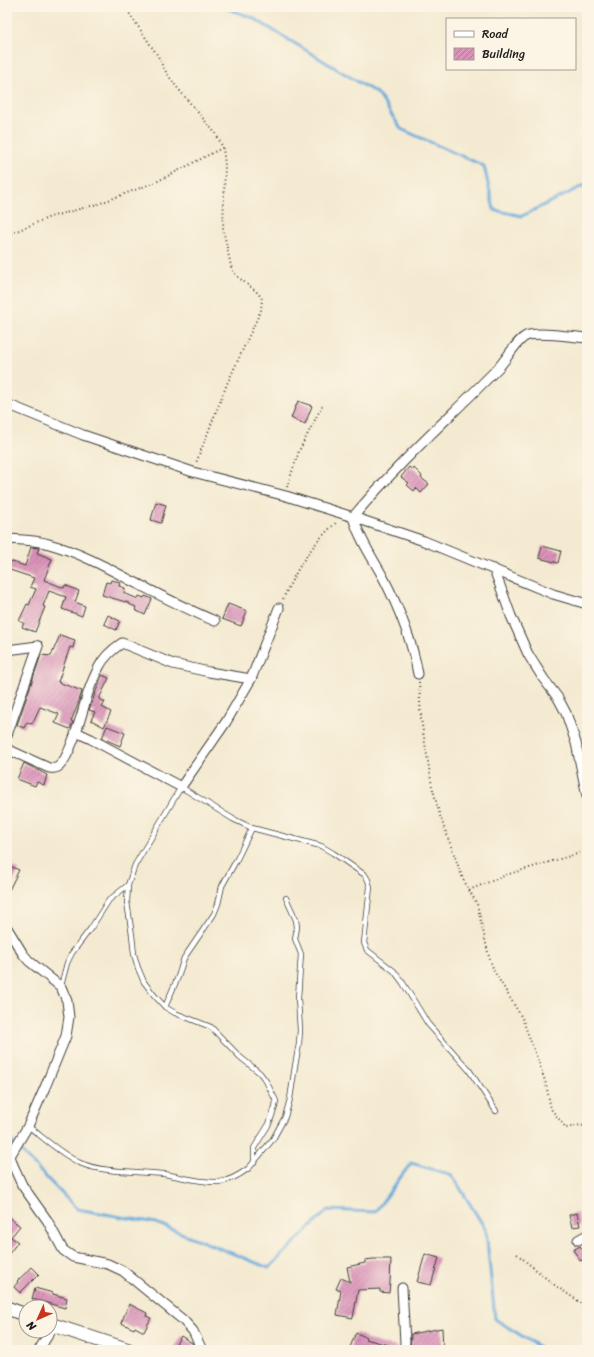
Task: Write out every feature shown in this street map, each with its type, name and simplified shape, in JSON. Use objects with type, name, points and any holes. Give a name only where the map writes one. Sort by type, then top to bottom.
[{"type":"street","points":[[350,516],[499,366],[525,337],[533,334],[544,334],[587,338]]},
{"type":"street","points":[[7,404],[83,435],[193,472],[286,496],[424,541],[553,594],[587,604]]},
{"type":"street","points":[[350,516],[392,594],[405,624],[414,652],[418,674]]},
{"type":"street","points":[[7,540],[29,541],[63,548],[103,566],[188,610],[215,621]]},
{"type":"street","points":[[494,569],[509,610],[528,654],[535,667],[558,698],[566,713],[576,743],[587,796]]},
{"type":"street","points":[[76,732],[180,787],[226,722],[250,679],[279,608]]},
{"type":"street","points":[[7,749],[54,768],[62,763],[73,742],[89,691],[100,667],[108,654],[122,643],[173,664],[250,679]]},
{"type":"street","points":[[7,650],[38,646],[7,735]]},
{"type":"street","points":[[7,928],[29,961],[61,987],[68,1001],[69,1017],[66,1036],[28,1126],[12,1152],[11,1160],[22,1185],[47,1220],[63,1250],[73,1257],[108,1264],[123,1271],[183,1320],[193,1331],[202,1350]]},
{"type":"street","points":[[578,1240],[587,1235]]},
{"type":"street","points":[[402,1288],[405,1342],[404,1350]]},
{"type":"street","points":[[7,1308],[18,1312]]},
{"type":"street","points":[[58,1327],[130,1350]]},
{"type":"street","points":[[39,1350],[45,1339]]},
{"type":"lane","points":[[254,1163],[254,1148],[269,1124],[276,1107],[276,1101],[266,1081],[235,1053],[211,1027],[165,1007],[144,982],[134,954],[127,902],[128,885],[135,865],[180,787],[233,819],[252,828],[321,846],[364,875],[368,880],[370,887],[364,943],[367,950],[394,971],[404,983],[428,1024],[468,1070],[496,1112]]},
{"type":"lane","points":[[165,1007],[178,977],[184,958],[214,914],[222,886],[252,828]]},
{"type":"lane","points":[[61,987],[67,963],[72,953],[91,928],[109,900],[128,885]]},
{"type":"lane","points":[[28,1126],[64,1154],[81,1163],[100,1169],[144,1172],[202,1181],[219,1182],[244,1172],[254,1163],[274,1139],[285,1117],[290,1099],[299,1044],[300,1030],[298,998],[301,954],[295,939],[297,927],[296,920],[286,898]]},
{"type":"path","points":[[125,7],[158,56],[164,69],[175,85],[216,134],[222,148],[225,165],[222,229],[232,270],[257,292],[262,299],[261,310],[227,384],[193,472]]},
{"type":"path","points":[[7,235],[50,217],[98,204],[156,182],[222,148]]},
{"type":"path","points":[[286,496],[289,479],[299,451],[322,406]]},
{"type":"path","points":[[279,608],[291,581],[316,542],[350,516]]},
{"type":"path","points":[[418,674],[421,719],[436,804],[448,840],[469,890],[477,904],[489,957],[494,971],[518,1009],[546,1084],[551,1109],[566,1128],[581,1125],[587,1128]]},
{"type":"path","points":[[469,890],[509,874],[587,852]]},
{"type":"path","points":[[517,1254],[553,1284],[587,1307]]},
{"type":"building","points":[[298,401],[312,406],[305,424],[291,418]]},
{"type":"building","points":[[409,467],[413,470],[414,468],[422,476],[421,478],[429,484],[421,493],[416,488],[414,491],[407,485],[409,483],[401,477]]},
{"type":"building","points":[[156,502],[166,505],[161,523],[151,520]]},
{"type":"building","points":[[542,546],[561,551],[558,563],[539,558]]},
{"type":"building","points":[[31,547],[39,548],[37,553],[52,559],[44,580],[64,588],[65,585],[79,591],[75,602],[85,606],[82,616],[62,609],[66,597],[49,591],[43,606],[45,607],[35,632],[22,627],[24,623],[19,621],[27,604],[29,605],[36,589],[30,587],[34,578],[7,569],[7,560],[25,566]]},
{"type":"building","points":[[111,580],[120,582],[119,586],[125,588],[124,593],[138,599],[139,596],[144,598],[145,596],[152,599],[145,615],[135,610],[136,607],[129,603],[102,595],[106,582],[110,583]]},
{"type":"building","points":[[228,604],[247,611],[241,626],[222,619]]},
{"type":"building","points":[[108,615],[120,621],[116,630],[104,624]]},
{"type":"building","points":[[60,635],[75,640],[73,648],[70,647],[58,682],[82,691],[71,721],[73,722],[70,729],[55,723],[59,714],[40,707],[32,724],[27,722],[24,728],[17,725],[41,655],[51,656]]},
{"type":"building","points":[[102,675],[109,678],[99,699],[105,702],[102,707],[111,712],[104,727],[91,720],[95,712],[89,710]]},
{"type":"building","points":[[107,726],[125,733],[120,746],[102,738]]},
{"type":"building","points":[[24,763],[47,775],[44,785],[37,782],[35,786],[17,779]]},
{"type":"building","points":[[7,865],[19,870],[7,894]]},
{"type":"building","points":[[577,1213],[580,1226],[572,1227],[569,1215]]},
{"type":"building","points":[[7,1216],[20,1226],[11,1237],[18,1242],[7,1256]]},
{"type":"building","points":[[580,1246],[587,1256],[581,1261],[573,1250]]},
{"type":"building","points":[[425,1254],[439,1258],[431,1285],[417,1282]]},
{"type":"building","points":[[391,1259],[389,1293],[380,1292],[380,1289],[358,1290],[353,1318],[337,1315],[341,1291],[336,1289],[341,1278],[350,1282],[347,1267],[365,1263],[365,1260]]},
{"type":"building","points":[[32,1267],[39,1274],[20,1293],[14,1287],[18,1282],[17,1281]]},
{"type":"building","points":[[35,1288],[67,1298],[65,1308],[58,1306],[58,1299],[32,1299]]},
{"type":"building","points":[[129,1304],[147,1313],[146,1316],[151,1318],[144,1332],[135,1327],[134,1329],[121,1323]]},
{"type":"building","points":[[442,1328],[443,1350],[410,1350],[411,1334]]},
{"type":"building","points":[[356,1333],[366,1337],[365,1339],[396,1347],[396,1350],[352,1350],[350,1347]]},
{"type":"building","points":[[181,1336],[192,1343],[193,1345],[190,1350],[179,1350],[174,1347]]},
{"type":"waterway","points":[[223,7],[253,18],[378,94],[401,129],[484,166],[494,210],[522,216],[587,184]]},
{"type":"waterway","points":[[7,1044],[9,1052],[7,1055]]},
{"type":"waterway","points":[[7,1137],[77,1209],[156,1223],[269,1268],[328,1210],[375,1212],[411,1163],[452,1175],[486,1230],[495,1319],[544,1350]]}]
